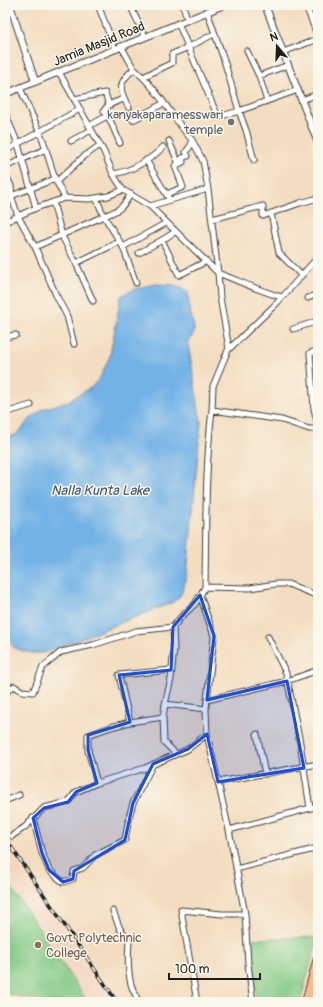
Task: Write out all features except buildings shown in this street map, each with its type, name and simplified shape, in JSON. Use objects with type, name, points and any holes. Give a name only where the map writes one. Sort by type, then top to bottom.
[{"type":"highway","points":[[306,1002],[318,958]]},
{"type":"highway","points":[[312,1002],[318,982]]},
{"type":"street","points":[[10,5],[35,81]]},
{"type":"street","points":[[98,5],[118,48],[134,70],[143,77],[178,124],[192,140],[203,161],[212,219],[220,296],[229,349]]},
{"type":"street","points":[[130,5],[145,37]]},
{"type":"street","points":[[183,5],[187,20]]},
{"type":"street","name":"Jamia Masjid Road","points":[[5,94],[224,5]]},
{"type":"street","points":[[265,5],[318,144]]},
{"type":"street","points":[[283,52],[318,38],[306,6],[308,5]]},
{"type":"street","points":[[207,12],[224,60],[254,160]]},
{"type":"street","points":[[178,23],[218,117],[298,90]]},
{"type":"street","points":[[143,77],[172,63],[172,54],[214,34]]},
{"type":"street","points":[[247,51],[259,76],[267,101]]},
{"type":"street","points":[[259,76],[288,65]]},
{"type":"street","points":[[129,108],[124,99],[121,88],[124,77],[134,70]]},
{"type":"street","points":[[59,72],[100,145],[113,174],[123,190],[150,206],[205,262],[218,273],[239,280],[270,294],[282,297]]},
{"type":"street","points":[[20,88],[46,149],[56,181],[65,198]]},
{"type":"street","points":[[74,99],[105,93],[109,105]]},
{"type":"street","points":[[302,100],[318,94]]},
{"type":"street","points":[[120,143],[110,120],[104,112],[109,105],[124,99]]},
{"type":"street","points":[[133,120],[164,104]]},
{"type":"street","points":[[5,151],[80,109]]},
{"type":"street","points":[[5,113],[18,144],[36,208]]},
{"type":"street","points":[[71,141],[107,116]]},
{"type":"street","points":[[167,194],[183,187],[175,166],[183,162],[182,158],[188,156],[186,152],[192,140]]},
{"type":"street","points":[[169,141],[179,164]]},
{"type":"street","points":[[12,196],[31,188],[56,181],[82,158],[100,145]]},
{"type":"street","points":[[113,174],[141,164],[157,154],[163,147]]},
{"type":"street","points":[[5,167],[46,149]]},
{"type":"street","points":[[146,160],[170,200]]},
{"type":"street","points":[[5,173],[11,186],[12,196],[18,216],[35,247],[67,316],[74,344]]},
{"type":"street","points":[[5,189],[11,186]]},
{"type":"street","points":[[150,206],[208,189]]},
{"type":"street","points":[[5,222],[36,208],[65,198],[89,199],[108,196],[123,190]]},
{"type":"street","points":[[35,247],[115,212],[122,208],[131,194]]},
{"type":"street","points":[[96,198],[104,216],[122,248],[136,283]]},
{"type":"street","points":[[212,219],[263,206],[263,216],[318,198]]},
{"type":"street","points":[[53,202],[62,236],[93,301]]},
{"type":"street","points":[[271,213],[279,253],[301,275]]},
{"type":"street","points":[[122,248],[166,223]]},
{"type":"street","points":[[139,253],[175,232]]},
{"type":"street","points":[[162,240],[179,276],[205,262]]},
{"type":"street","points":[[76,263],[119,242]]},
{"type":"street","points":[[176,754],[164,742],[165,704],[171,679],[174,649],[173,628],[181,617],[195,604],[205,587],[206,495],[213,386],[229,349],[282,297],[318,257]]},
{"type":"street","points":[[308,298],[318,294]]},
{"type":"street","points":[[293,330],[318,321]]},
{"type":"street","points":[[5,337],[16,335]]},
{"type":"street","points":[[318,351],[310,353],[314,410],[318,425]]},
{"type":"street","points":[[5,413],[31,405]]},
{"type":"street","points":[[212,410],[282,420],[309,429],[318,429]]},
{"type":"street","points":[[205,587],[250,588],[276,584],[288,584],[318,596]]},
{"type":"street","points":[[200,595],[214,636],[206,708],[207,734],[229,830],[245,914],[248,964],[253,1001],[244,1002]]},
{"type":"street","points":[[5,697],[8,690],[14,686],[22,691],[33,692],[43,667],[61,652],[93,645],[136,631],[173,628]]},
{"type":"street","points":[[268,637],[286,673],[310,808]]},
{"type":"street","points":[[130,722],[118,675],[171,670]]},
{"type":"street","points":[[207,700],[287,681],[318,670]]},
{"type":"street","points":[[165,704],[206,708]]},
{"type":"street","points":[[97,783],[88,750],[88,734],[130,722],[164,717]]},
{"type":"street","points":[[12,836],[44,808],[68,802],[76,792],[97,783],[145,768],[188,749],[207,734]]},
{"type":"street","points":[[257,734],[265,774]]},
{"type":"street","points":[[33,818],[42,853],[49,870],[63,882],[73,878],[74,871],[83,868],[95,855],[125,840],[133,802],[153,764]]},
{"type":"street","points":[[218,782],[304,768],[318,764]]},
{"type":"street","points":[[5,801],[19,795]]},
{"type":"street","points":[[229,830],[318,806]]},
{"type":"street","points":[[236,869],[318,848]]},
{"type":"street","points":[[197,1002],[181,910],[222,914],[245,914]]},
{"type":"street","points":[[113,911],[120,929],[129,940],[128,960],[131,985],[138,999],[137,1002]]},
{"type":"highlighted area","points":[[200,595],[214,636],[207,700],[287,681],[304,768],[218,782],[207,734],[188,749],[153,764],[133,803],[125,840],[74,871],[73,879],[63,882],[49,870],[42,853],[33,818],[44,808],[68,802],[76,792],[97,783],[88,750],[88,735],[130,722],[119,675],[171,670],[173,627]]},
{"type":"shaded area","name":"Govt. Polytechnic College","points":[[5,846],[109,1002],[5,1002]]},
{"type":"green space","name":"Govt. Polytechnic College","points":[[5,878],[87,1001],[44,1002],[5,993]]},
{"type":"green space","points":[[318,937],[300,1002],[257,1002],[250,939]]},
{"type":"water","name":"Nalla Kunta Lake","points":[[154,284],[174,285],[188,291],[189,306],[194,328],[194,333],[188,344],[201,422],[187,574],[181,595],[171,603],[47,652],[33,653],[13,647],[5,630],[5,438],[18,433],[30,419],[43,409],[68,401],[92,387],[101,376],[110,356],[121,296],[135,289]]},
{"type":"railway","points":[[5,838],[117,1002]]},
{"type":"place","name":"kanyakaparamesswari temple","points":[[231,122]]},
{"type":"place","name":"Govt. Polytechnic College","points":[[38,945]]}]
